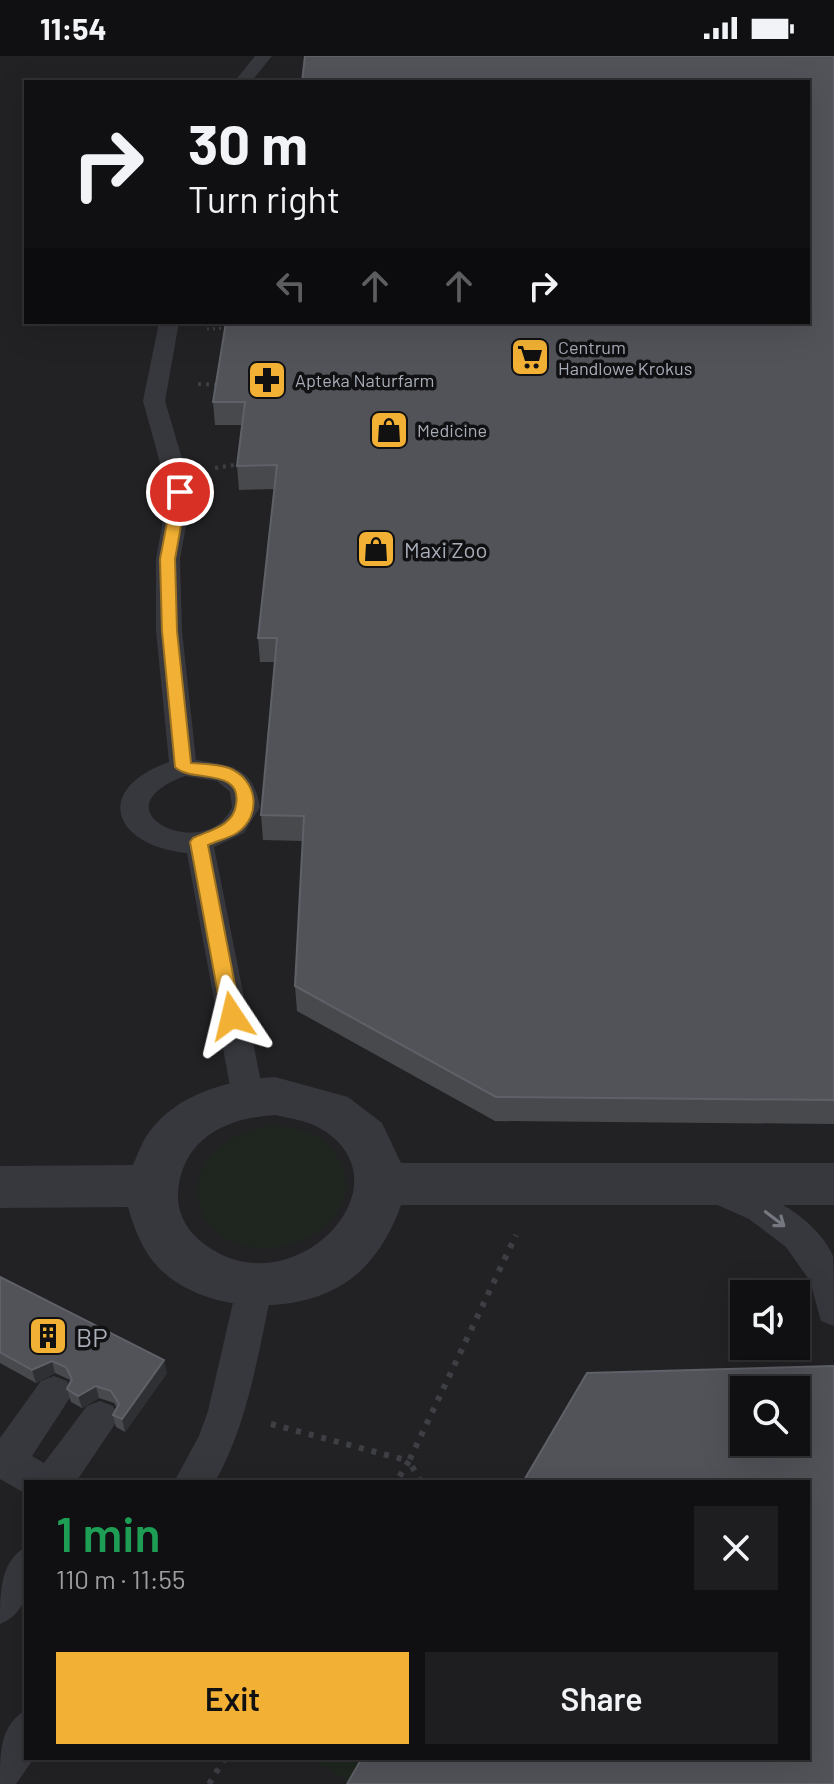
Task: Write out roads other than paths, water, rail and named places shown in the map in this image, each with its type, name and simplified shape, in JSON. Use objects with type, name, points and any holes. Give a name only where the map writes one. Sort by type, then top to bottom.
[{"type":"street","points":[[248,1097],[302,1099],[342,1116],[370,1146],[379,1169],[380,1184],[374,1216],[361,1238],[343,1256],[322,1269],[296,1279],[255,1285],[215,1277],[191,1266],[172,1250],[159,1232],[152,1207],[151,1186],[160,1158],[175,1136],[198,1117],[221,1105],[248,1097]]},
{"type":"street","points":[[380,1184],[834,1184]]},
{"type":"street","points":[[0,1187],[151,1186]]},
{"type":"lane","points":[[244,80],[264,56]]},
{"type":"lane","points":[[169,324],[154,401],[180,492],[168,559],[169,631],[183,767]]},
{"type":"lane","points":[[183,767],[225,773],[243,788],[256,807],[232,828],[199,842],[173,842],[150,835],[135,820],[133,801],[146,783],[183,767]]},
{"type":"lane","points":[[199,842],[248,1097]]},
{"type":"lane","points":[[705,1185],[761,1209],[798,1237],[832,1282]]},
{"type":"lane","points":[[195,1480],[216,1443],[227,1411],[255,1285]]},
{"type":"lane","points":[[39,1480],[3,1459],[54,1393]]},
{"type":"lane","points":[[54,1480],[100,1418]]},
{"type":"lane","points":[[0,1604],[24,1570]]},
{"type":"lane","points":[[0,1770],[24,1735]]},
{"type":"place","name":"Centrum Handlowe Krokus","points":[[530,357]]},
{"type":"place","name":"Apteka Naturfarm","points":[[267,380]]},
{"type":"place","name":"Medicine","points":[[389,430]]},
{"type":"place","name":"Maxi Zoo","points":[[376,549]]},
{"type":"place","name":"BP","points":[[48,1336]]}]
